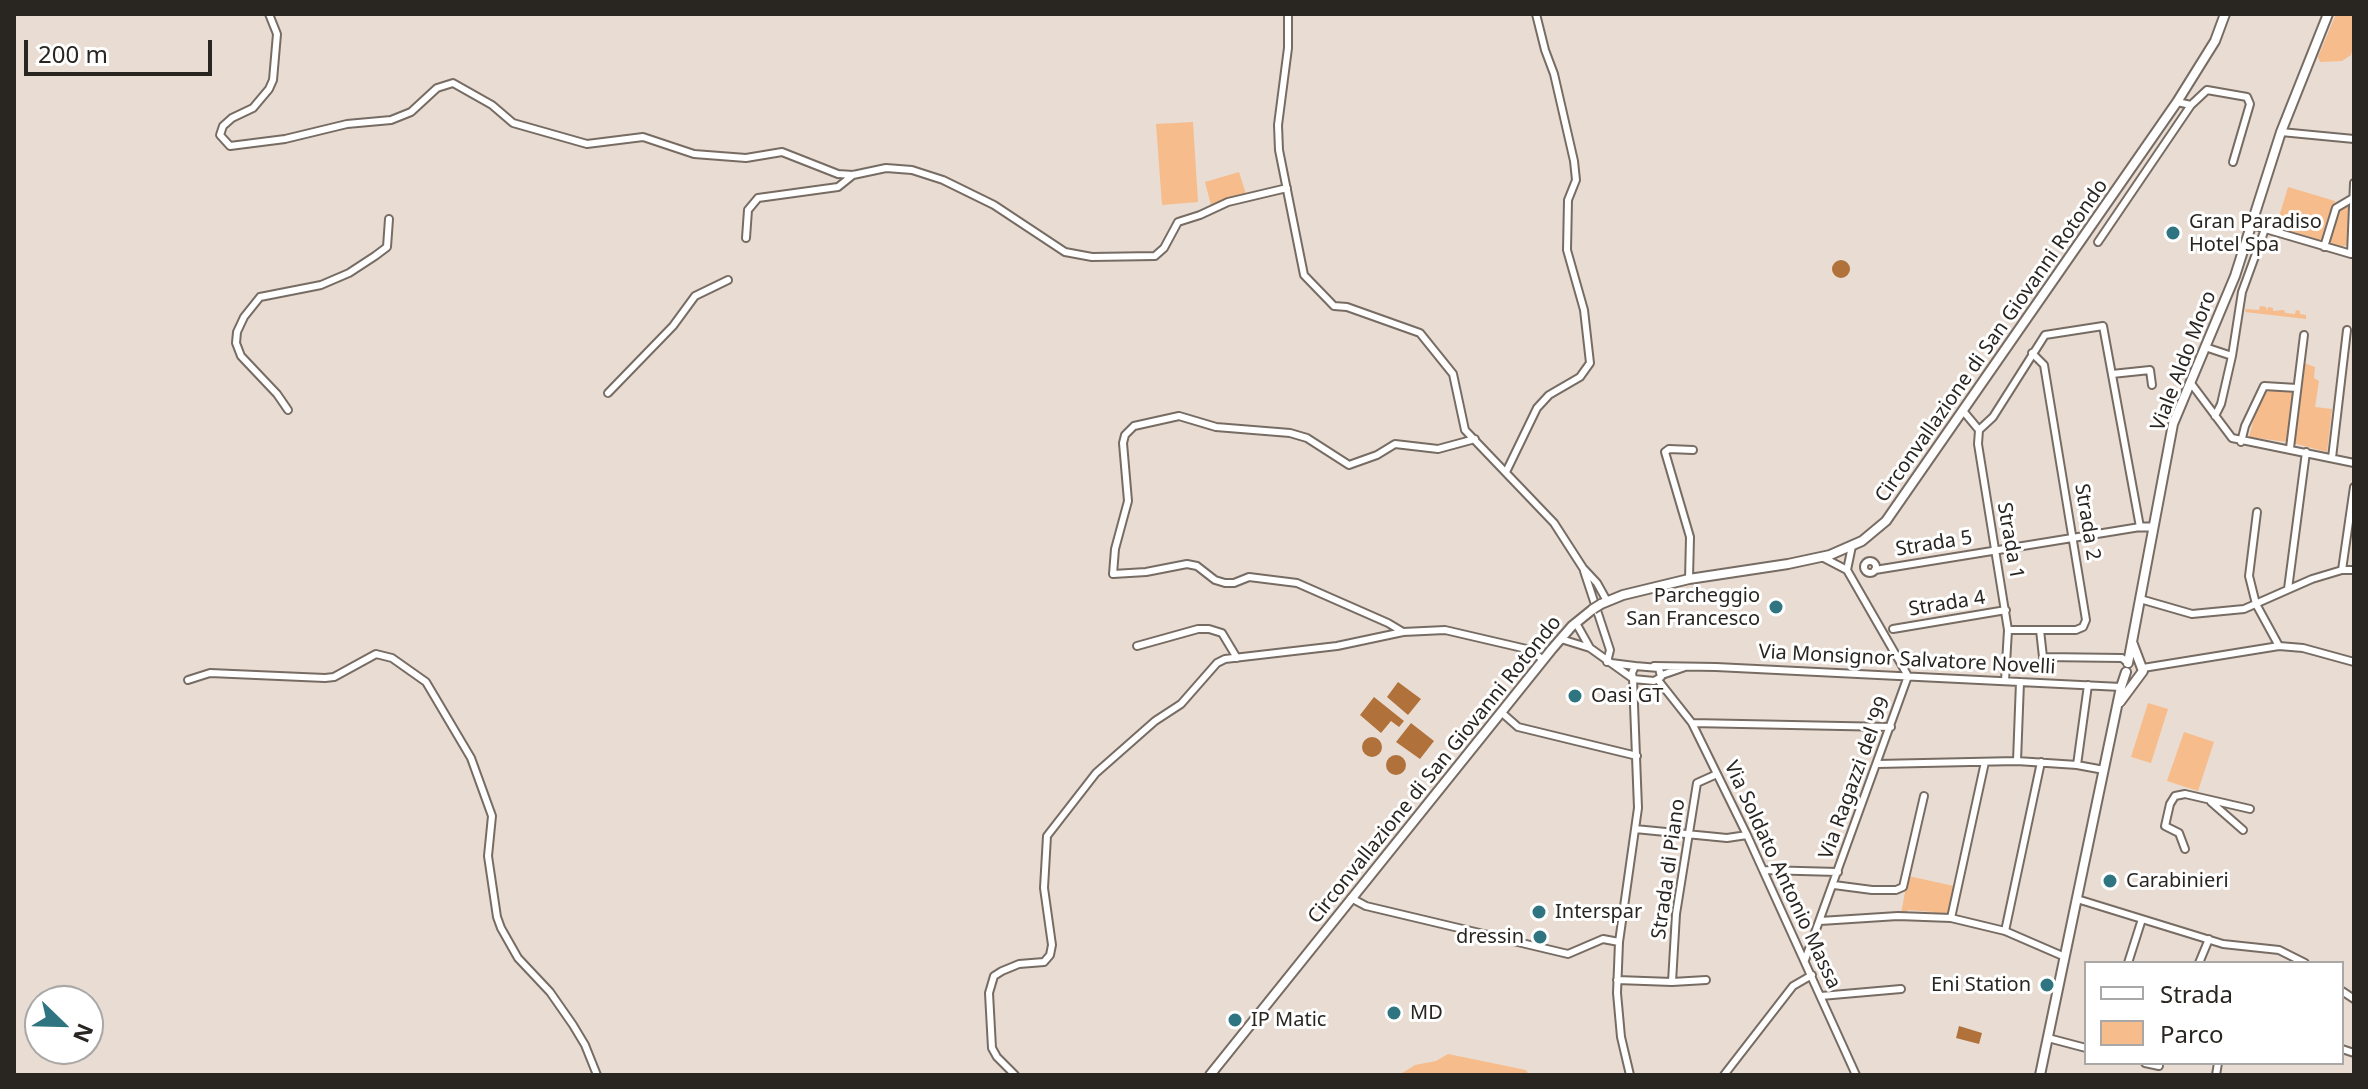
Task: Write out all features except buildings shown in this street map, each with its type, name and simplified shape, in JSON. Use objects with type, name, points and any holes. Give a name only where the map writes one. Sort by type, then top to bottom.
[{"type":"main road","name":"Circonvallazione di San Giovanni Rotondo","points":[[1211,1074],[1576,623],[1600,605],[1623,595],[1689,579],[1822,557],[1852,546],[1879,528],[1893,514],[2177,102],[2215,41],[2225,14]]},
{"type":"main road","name":"Viale Aldo Moro","points":[[2040,1075],[2127,666],[2173,424],[2235,276],[2281,132],[2328,14]]},
{"type":"main road","name":"Viale Aldo Moro","points":[[2117,707],[2141,668],[2131,638]]},
{"type":"main road","points":[[2127,666],[2141,668]]},
{"type":"main road","points":[[2127,666],[2133,677],[2141,668]]},
{"type":"street","points":[[269,14],[277,34],[273,80],[253,108],[223,126],[220,135],[230,146],[285,139],[347,124],[391,120],[411,112],[442,85],[453,83],[492,105],[513,123],[578,142],[602,144],[634,136],[694,154],[746,158],[782,152],[827,172],[853,175],[897,168],[928,175],[994,205],[1065,252],[1092,257],[1155,256],[1164,248],[1178,222],[1228,202],[1287,188]]},
{"type":"street","points":[[1288,14],[1288,48],[1278,125],[1279,150],[1304,275],[1334,306],[1347,307],[1420,333],[1453,374],[1465,430],[1554,523],[1583,568],[1597,583],[1600,605]]},
{"type":"street","points":[[1506,472],[1537,408],[1549,395],[1580,377],[1590,363],[1584,310],[1567,250],[1568,200],[1576,180],[1574,161],[1554,74],[1536,14]]},
{"type":"street","points":[[2098,242],[2191,105],[2207,90],[2247,97],[2250,104],[2233,162]]},
{"type":"street","points":[[2177,102],[2191,105]]},
{"type":"street","points":[[2281,132],[2354,139]]},
{"type":"street","points":[[746,238],[748,210],[758,198],[838,187],[853,175]]},
{"type":"street","points":[[2252,225],[2351,254],[2354,183]]},
{"type":"street","points":[[2324,247],[2336,208],[2353,198]]},
{"type":"street","points":[[288,410],[241,356],[236,343],[244,317],[260,297],[321,285],[349,273],[375,256],[387,247],[389,219]]},
{"type":"street","points":[[2215,416],[2221,404],[2232,356],[2242,292],[2265,229]]},
{"type":"street","points":[[608,393],[673,326],[695,296],[728,280]]},
{"type":"street","points":[[1964,412],[1979,430],[1993,417],[2032,353],[2049,332],[2103,326],[2140,527],[2153,527]]},
{"type":"street","points":[[2332,458],[2347,330]]},
{"type":"street","points":[[2290,448],[2304,335]]},
{"type":"street","points":[[2205,347],[2232,356]]},
{"type":"street","name":"Strada 2","points":[[2008,630],[2076,630],[2083,627],[2086,620],[2044,365],[2032,353]]},
{"type":"street","points":[[2112,374],[2150,370],[2152,385]]},
{"type":"street","points":[[2190,382],[2232,438],[2354,463]]},
{"type":"street","points":[[2241,442],[2264,386],[2297,388]]},
{"type":"street","points":[[1403,632],[1297,583],[1249,577],[1225,583],[1215,580],[1197,566],[1187,564],[1146,572],[1113,574],[1115,549],[1128,501],[1125,435],[1134,426],[1179,416],[1216,427],[1307,438],[1349,465],[1377,455],[1395,444],[1438,449],[1475,439]]},
{"type":"street","name":"Strada 1","points":[[1979,430],[1978,444],[2006,610],[2005,681]]},
{"type":"street","points":[[1689,579],[1690,537],[1665,452],[1669,449],[1693,450]]},
{"type":"street","points":[[2288,589],[2306,452]]},
{"type":"street","points":[[2342,570],[2354,487]]},
{"type":"street","points":[[2257,512],[2249,576],[2256,604],[2279,646]]},
{"type":"street","name":"Strada 5","points":[[1875,570],[2140,527]]},
{"type":"street","points":[[1822,557],[1847,570],[1852,546]]},
{"type":"street","points":[[1583,568],[1610,650],[1607,662]]},
{"type":"street","name":"Via Ragazzi del '99","points":[[1805,960],[1908,676],[1847,570]]},
{"type":"street","points":[[2140,599],[2192,614],[2244,609],[2288,589],[2342,570],[2354,570]]},
{"type":"street","name":"Strada 4","points":[[1893,629],[2006,610]]},
{"type":"street","points":[[1576,623],[1590,648],[1632,679],[1645,682],[1634,700]]},
{"type":"street","points":[[1137,646],[1198,629],[1209,629],[1222,633],[1237,658]]},
{"type":"street","points":[[1015,1075],[992,1048],[989,993],[994,976],[1002,971],[1019,964],[1044,962],[1050,955],[1052,945],[1044,888],[1047,836],[1096,773],[1155,721],[1181,704],[1217,663],[1337,646],[1403,632],[1445,630],[1531,650],[1543,660]]},
{"type":"street","points":[[2040,630],[2043,657],[2122,658],[2127,666]]},
{"type":"street","points":[[1561,639],[1590,648]]},
{"type":"street","points":[[2141,668],[2279,646],[2303,648],[2354,662]]},
{"type":"street","points":[[2331,655],[2354,653]]},
{"type":"street","points":[[188,680],[210,673],[334,677],[376,654],[392,658],[426,682],[471,758],[492,816],[488,856],[501,928],[518,958],[550,992],[573,1025],[597,1075]]},
{"type":"street","points":[[2006,661],[2018,682],[2017,761]]},
{"type":"street","name":"Via Monsignor Salvatore Novelli","points":[[1607,662],[1635,666],[1692,666],[2121,687]]},
{"type":"street","points":[[1630,1075],[1621,1037],[1617,980],[1619,942],[1638,808],[1632,679],[1635,666]]},
{"type":"street","name":"Via Soldato Antonio Massa","points":[[1654,666],[1661,669],[1660,677],[1692,723],[1747,835],[1856,1075]]},
{"type":"street","name":"Via Monsignor Salvatore Novelli","points":[[1645,682],[1692,666]]},
{"type":"street","points":[[2077,765],[2088,685]]},
{"type":"street","points":[[1501,712],[1518,727],[1637,756]]},
{"type":"street","points":[[1692,723],[1891,727]]},
{"type":"street","points":[[1877,764],[2017,761],[2104,770]]},
{"type":"street","points":[[1951,918],[1985,762]]},
{"type":"street","points":[[2005,931],[2041,762]]},
{"type":"street","name":"Strada di Piano","points":[[1672,982],[1676,914],[1697,783],[1717,774]]},
{"type":"street","points":[[2185,849],[2179,833],[2165,826],[2175,796],[2185,794],[2250,809]]},
{"type":"street","points":[[1834,885],[1872,890],[1903,887],[1924,796]]},
{"type":"street","points":[[2208,799],[2243,830]]},
{"type":"street","points":[[1635,829],[1727,838],[1747,835]]},
{"type":"street","points":[[1763,870],[1838,872]]},
{"type":"street","points":[[1351,898],[1366,906],[1568,954],[1603,939],[1619,942]]},
{"type":"street","points":[[2077,899],[2223,944],[2279,950],[2301,961]]},
{"type":"street","points":[[1820,921],[1898,916],[1951,918],[2005,931],[2065,957]]},
{"type":"street","points":[[2129,961],[2142,919]]},
{"type":"street","points":[[2200,961],[2209,939]]},
{"type":"street","points":[[1724,1075],[1793,986],[1812,975]]},
{"type":"street","points":[[1617,980],[1706,980]]},
{"type":"street","points":[[1821,996],[1901,989]]},
{"type":"street","points":[[2048,1038],[2084,1047]]},
{"type":"street","points":[[2156,1075],[2159,1065]]},
{"type":"green space","points":[[2336,14],[2354,14],[2351,55],[2342,61],[2320,62],[2318,57]]},
{"type":"green space","points":[[1193,122],[1198,202],[1162,205],[1156,124]]},
{"type":"green space","points":[[1239,172],[1246,194],[1211,205],[1205,182]]},
{"type":"green space","points":[[2288,187],[2335,201],[2323,241],[2276,227]]},
{"type":"green space","points":[[2349,204],[2349,243],[2343,247],[2332,245],[2330,238],[2337,210]]},
{"type":"green space","points":[[2260,306],[2266,307],[2267,311],[2268,307],[2273,311],[2284,310],[2285,313],[2300,311],[2306,319],[2245,312],[2246,309],[2259,310]]},
{"type":"green space","points":[[2304,363],[2315,367],[2314,378],[2319,381],[2315,407],[2332,409],[2327,452],[2293,443]]},
{"type":"green space","points":[[2267,389],[2294,392],[2287,442],[2249,437]]},
{"type":"green space","points":[[2148,703],[2168,709],[2151,763],[2131,757]]},
{"type":"green space","points":[[2184,732],[2214,742],[2198,791],[2167,781]]},
{"type":"green space","points":[[1908,876],[1954,886],[1947,914],[1933,916],[1933,912],[1908,910],[1906,915],[1901,914]]},
{"type":"green space","points":[[1448,1054],[1526,1070],[1529,1075],[1399,1075],[1415,1065],[1436,1061]]},
{"type":"shaded area","points":[[1841,260],[1850,269],[1841,278],[1832,269]]},
{"type":"shaded area","points":[[1398,682],[1421,699],[1408,715],[1387,697]]},
{"type":"shaded area","points":[[1374,697],[1404,721],[1399,727],[1391,721],[1381,733],[1360,715]]},
{"type":"shaded area","points":[[1411,723],[1434,741],[1420,759],[1396,742]]},
{"type":"shaded area","points":[[1372,737],[1379,740],[1382,747],[1379,754],[1372,757],[1365,754],[1362,747],[1365,740]]},
{"type":"shaded area","points":[[1396,755],[1403,758],[1406,765],[1403,772],[1396,775],[1389,772],[1386,765],[1389,758]]},
{"type":"shaded area","points":[[1959,1026],[1982,1033],[1979,1044],[1956,1038]]},
{"type":"place","name":"Gran Paradiso Hotel Spa","points":[[2173,233]]},
{"type":"place","name":"Parcheggio San Francesco","points":[[1776,607]]},
{"type":"place","name":"Oasi GT","points":[[1575,696]]},
{"type":"place","name":"Carabinieri","points":[[2110,881]]},
{"type":"place","name":"Interspar","points":[[1539,912]]},
{"type":"place","name":"dressin","points":[[1540,937]]},
{"type":"place","name":"Eni Station","points":[[2047,985]]},
{"type":"place","name":"MD","points":[[1394,1013]]},
{"type":"place","name":"IP Matic","points":[[1235,1020]]}]
